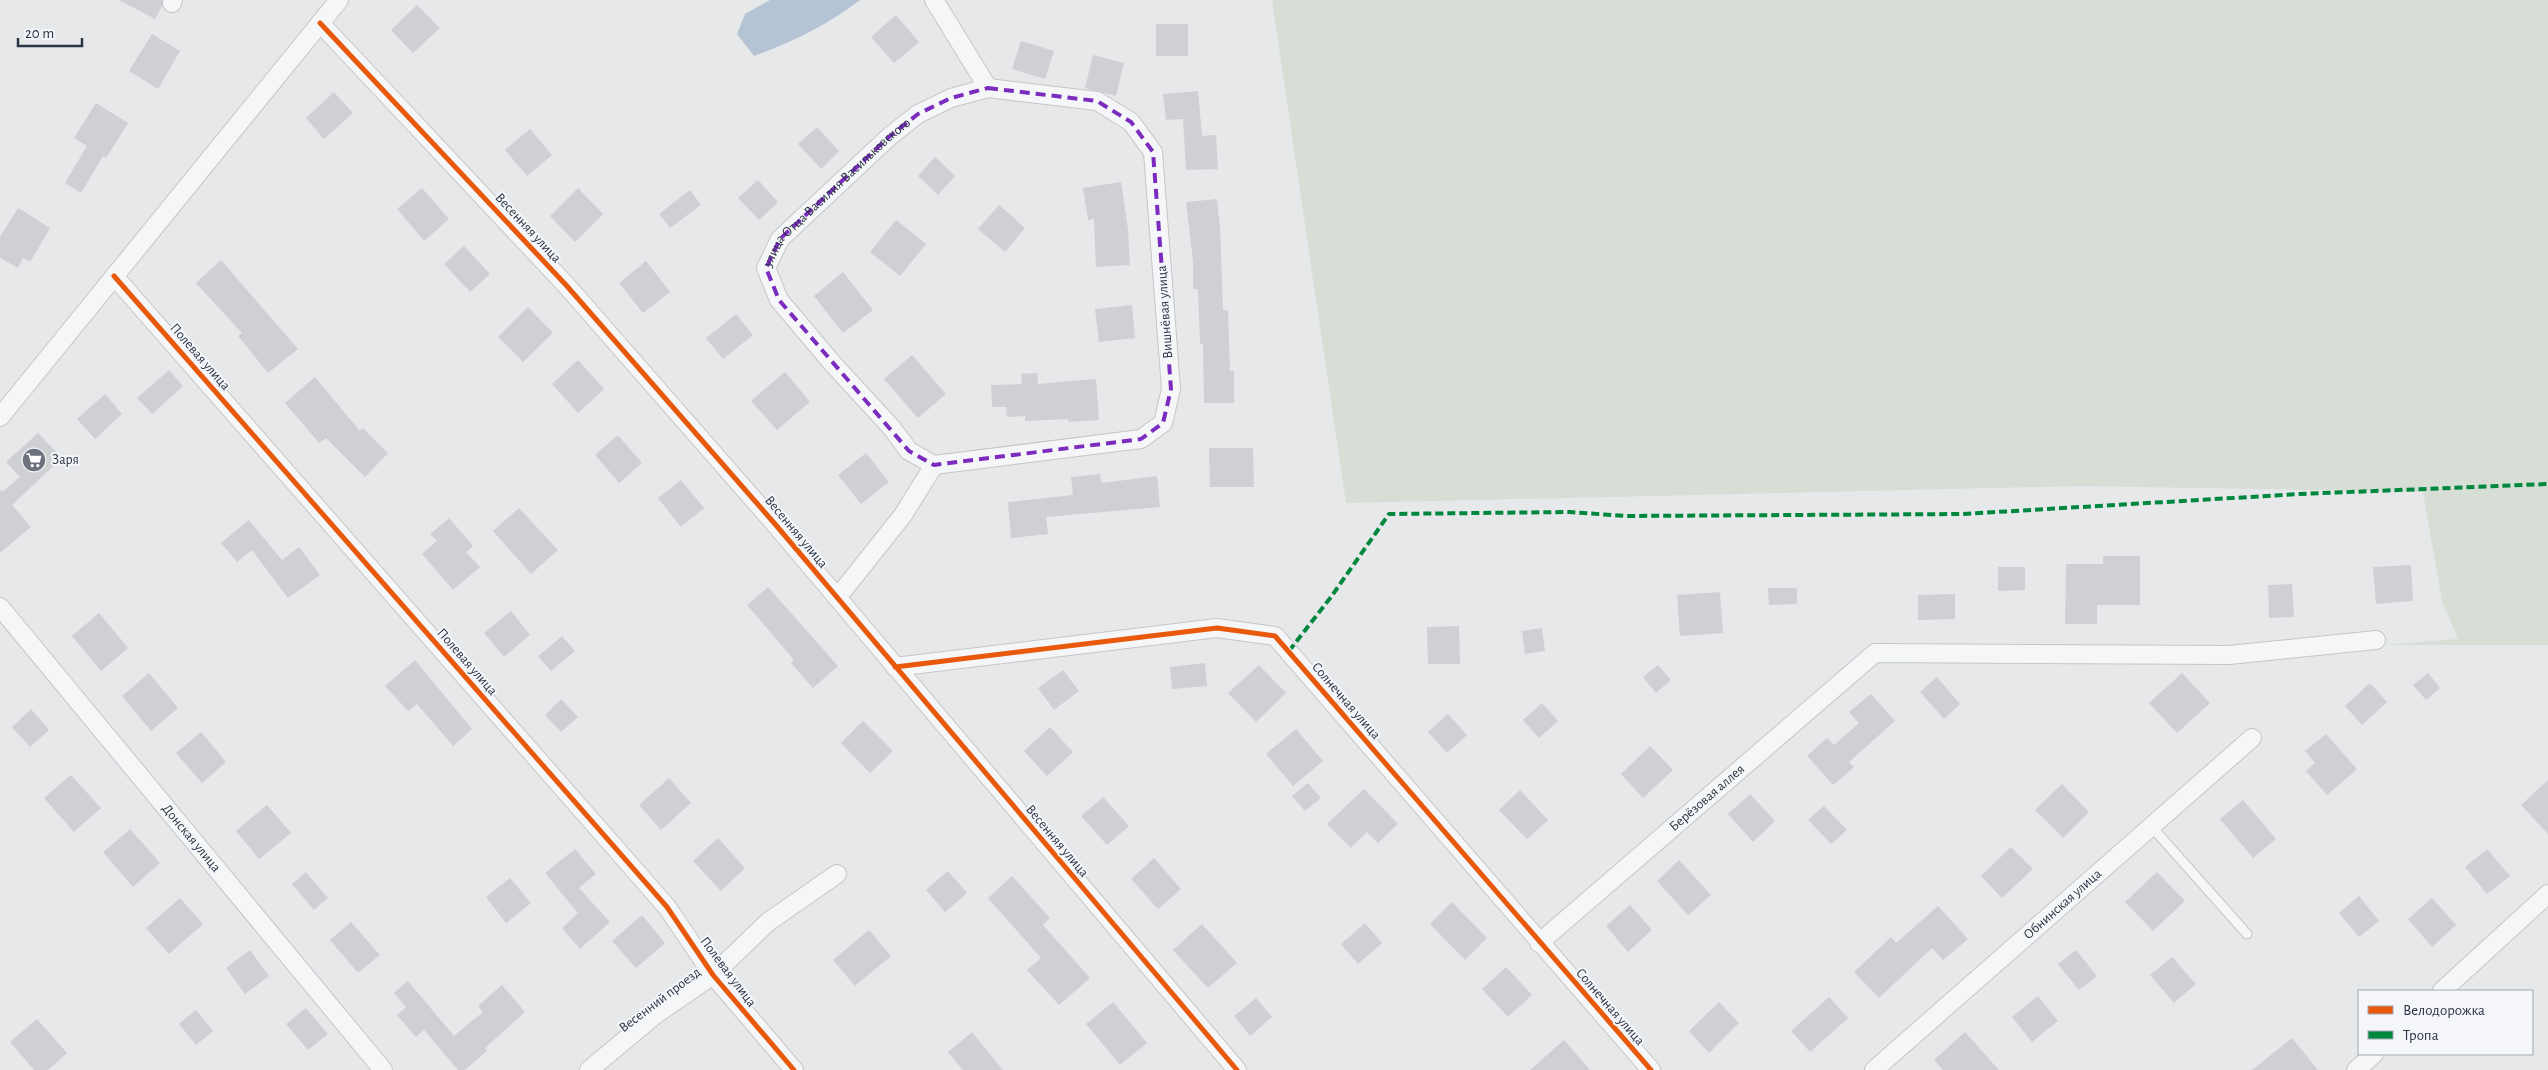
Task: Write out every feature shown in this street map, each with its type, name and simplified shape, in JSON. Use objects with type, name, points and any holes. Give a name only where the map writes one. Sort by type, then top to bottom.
[{"type":"street","points":[[0,417],[339,0]]},
{"type":"street","points":[[934,0],[988,88]]},
{"type":"street","name":"Весенняя улица","points":[[320,23],[566,284],[837,598],[1237,1070]]},
{"type":"street","name":"улица Отца Василия Васильковского","points":[[934,465],[909,451],[891,428],[833,364],[779,300],[766,268],[780,239],[890,136],[918,114],[951,98],[988,88]]},
{"type":"street","name":"Вишнёвая улица","points":[[934,465],[1141,439],[1163,423],[1171,390],[1153,152],[1131,122],[1097,101],[988,88]]},
{"type":"street","name":"Полевая улица","points":[[114,276],[666,907],[713,974],[794,1070]]},
{"type":"street","points":[[837,598],[903,514],[934,465]]},
{"type":"street","name":"Донская улица","points":[[0,607],[383,1070]]},
{"type":"street","name":"Солнечная улица","points":[[895,667],[1216,628],[1275,636],[1538,943],[1651,1070]]},
{"type":"street","name":"Берёзовая аллея","points":[[1538,943],[1875,653],[2229,655],[2376,640]]},
{"type":"street","name":"Обнинская улица","points":[[1874,1070],[2252,738]]},
{"type":"street","name":"Весенний проезд","points":[[589,1070],[655,1015],[713,974],[768,922],[837,874]]},
{"type":"street","points":[[2443,990],[2548,894]]},
{"type":"street","points":[[2356,1070],[2373,1055]]},
{"type":"lane","points":[[2152,826],[2247,934]]},
{"type":"highlighted area","points":[[988,88],[1097,101],[1131,122],[1153,152],[1171,389],[1163,423],[1141,439],[934,465],[909,451],[779,300],[766,268],[780,239],[890,136],[918,114],[951,98]]},
{"type":"shaded area","points":[[1272,0],[2548,0],[2548,645],[2383,645],[2458,639],[2442,601],[2423,492],[2082,486],[1346,503]]},
{"type":"water","points":[[770,0],[860,0],[809,32],[754,56],[737,34],[745,14]]},
{"type":"building","points":[[119,0],[162,0],[162,6],[155,19]]},
{"type":"building","points":[[417,5],[440,28],[413,53],[391,30]]},
{"type":"building","points":[[896,15],[919,42],[894,63],[871,37]]},
{"type":"building","points":[[1156,24],[1188,24],[1188,56],[1156,56]]},
{"type":"building","points":[[152,34],[180,51],[158,89],[129,71]]},
{"type":"building","points":[[1021,41],[1054,51],[1045,79],[1012,69]]},
{"type":"building","points":[[1093,55],[1124,63],[1116,96],[1085,88]]},
{"type":"building","points":[[1198,91],[1202,136],[1216,135],[1218,169],[1186,170],[1183,119],[1166,120],[1163,94]]},
{"type":"building","points":[[334,92],[353,113],[324,139],[306,118]]},
{"type":"building","points":[[96,103],[128,123],[106,158],[103,156],[81,193],[65,183],[87,146],[74,138]]},
{"type":"building","points":[[817,127],[839,151],[821,169],[798,144]]},
{"type":"building","points":[[530,129],[552,155],[527,176],[505,150]]},
{"type":"building","points":[[935,157],[955,176],[938,195],[918,176]]},
{"type":"building","points":[[758,180],[778,202],[759,220],[738,198]]},
{"type":"building","points":[[1121,182],[1128,229],[1130,265],[1096,267],[1094,219],[1088,220],[1083,188]]},
{"type":"building","points":[[422,188],[449,219],[424,241],[397,209]]},
{"type":"building","points":[[578,188],[603,214],[575,242],[550,216]]},
{"type":"building","points":[[690,190],[701,205],[670,228],[659,214]]},
{"type":"building","points":[[1217,199],[1223,310],[1228,310],[1230,371],[1234,371],[1234,403],[1204,403],[1203,344],[1200,344],[1198,289],[1193,289],[1193,261],[1186,202]]},
{"type":"building","points":[[999,205],[1025,228],[1005,252],[978,229]]},
{"type":"building","points":[[18,208],[50,228],[30,262],[23,258],[18,268],[0,258],[0,237]]},
{"type":"building","points":[[896,220],[926,244],[900,276],[870,252]]},
{"type":"building","points":[[464,246],[490,274],[470,292],[444,264]]},
{"type":"building","points":[[221,260],[298,349],[268,373],[238,336],[242,333],[196,283]]},
{"type":"building","points":[[646,261],[670,292],[643,313],[619,283]]},
{"type":"building","points":[[843,272],[873,310],[843,333],[814,296]]},
{"type":"building","points":[[1132,305],[1135,338],[1099,342],[1095,309]]},
{"type":"building","points":[[528,307],[553,333],[523,362],[498,337]]},
{"type":"building","points":[[736,314],[753,335],[723,359],[706,338]]},
{"type":"building","points":[[912,355],[946,394],[918,418],[884,379]]},
{"type":"building","points":[[578,360],[604,389],[578,413],[552,384]]},
{"type":"building","points":[[169,370],[183,386],[152,414],[137,398]]},
{"type":"building","points":[[785,372],[810,402],[777,430],[751,401]]},
{"type":"building","points":[[1037,373],[1038,384],[1096,379],[1099,420],[1068,422],[1068,419],[1025,421],[1025,416],[1007,417],[1006,407],[992,407],[991,385],[1022,384],[1021,374]]},
{"type":"building","points":[[315,377],[360,431],[363,428],[388,453],[365,477],[326,438],[319,443],[285,403]]},
{"type":"building","points":[[105,394],[122,414],[95,439],[77,419]]},
{"type":"building","points":[[38,433],[62,458],[12,505],[31,527],[0,553],[0,490],[2,492],[20,477],[6,462]]},
{"type":"building","points":[[618,435],[642,463],[619,483],[595,455]]},
{"type":"building","points":[[1209,448],[1253,448],[1254,487],[1210,487]]},
{"type":"building","points":[[866,453],[889,482],[861,504],[838,475]]},
{"type":"building","points":[[1100,474],[1101,483],[1157,476],[1160,507],[1046,517],[1048,534],[1011,538],[1008,502],[1073,495],[1071,477]]},
{"type":"building","points":[[681,480],[704,508],[681,527],[658,498]]},
{"type":"building","points":[[519,508],[558,550],[531,574],[493,531]]},
{"type":"building","points":[[449,518],[473,546],[466,552],[480,567],[453,590],[422,554],[437,541],[430,534]]},
{"type":"building","points":[[249,520],[282,560],[299,547],[320,575],[288,598],[252,550],[237,562],[221,543]]},
{"type":"building","points":[[2103,556],[2140,556],[2140,605],[2097,605],[2097,624],[2065,624],[2066,564],[2103,564]]},
{"type":"building","points":[[2411,565],[2413,601],[2376,604],[2373,567]]},
{"type":"building","points":[[1998,567],[2025,567],[2025,590],[1998,591]]},
{"type":"building","points":[[2292,584],[2294,617],[2269,618],[2268,585]]},
{"type":"building","points":[[768,587],[838,666],[813,688],[791,663],[794,660],[747,605]]},
{"type":"building","points":[[1768,588],[1797,588],[1797,604],[1769,605]]},
{"type":"building","points":[[1720,592],[1723,633],[1680,636],[1677,595]]},
{"type":"building","points":[[1955,594],[1955,619],[1918,620],[1918,595]]},
{"type":"building","points":[[511,611],[530,635],[504,657],[484,633]]},
{"type":"building","points":[[99,613],[128,648],[101,671],[72,636]]},
{"type":"building","points":[[1459,626],[1460,664],[1428,664],[1427,627]]},
{"type":"building","points":[[1542,628],[1545,651],[1525,654],[1522,631]]},
{"type":"building","points":[[562,636],[575,651],[551,671],[538,656]]},
{"type":"building","points":[[415,660],[472,729],[453,746],[417,704],[408,711],[385,686]]},
{"type":"building","points":[[1205,663],[1207,686],[1172,689],[1170,667]]},
{"type":"building","points":[[1259,665],[1286,693],[1256,722],[1228,693]]},
{"type":"building","points":[[1658,665],[1671,680],[1656,693],[1643,677]]},
{"type":"building","points":[[1063,670],[1079,691],[1054,710],[1038,688]]},
{"type":"building","points":[[149,673],[178,708],[151,731],[122,696]]},
{"type":"building","points":[[2182,673],[2210,703],[2177,733],[2149,703]]},
{"type":"building","points":[[2428,673],[2440,688],[2426,700],[2413,685]]},
{"type":"building","points":[[1937,677],[1960,704],[1944,719],[1920,692]]},
{"type":"building","points":[[2370,683],[2387,702],[2362,725],[2345,706]]},
{"type":"building","points":[[1871,694],[1895,721],[1849,762],[1854,767],[1833,785],[1807,756],[1827,738],[1834,745],[1859,723],[1849,712]]},
{"type":"building","points":[[561,699],[578,717],[561,732],[545,715]]},
{"type":"building","points":[[1542,703],[1558,721],[1539,738],[1523,720]]},
{"type":"building","points":[[31,709],[49,730],[30,747],[12,727]]},
{"type":"building","points":[[1448,714],[1467,735],[1447,753],[1428,732]]},
{"type":"building","points":[[863,721],[893,751],[870,773],[841,743]]},
{"type":"building","points":[[1050,727],[1073,752],[1047,776],[1024,751]]},
{"type":"building","points":[[1296,729],[1323,761],[1293,786],[1266,754]]},
{"type":"building","points":[[201,732],[226,762],[202,783],[176,753]]},
{"type":"building","points":[[2326,734],[2357,769],[2327,795],[2306,771],[2315,763],[2305,751]]},
{"type":"building","points":[[1650,746],[1673,770],[1643,798],[1621,774]]},
{"type":"building","points":[[71,775],[101,808],[74,832],[44,798]]},
{"type":"building","points":[[669,778],[691,803],[661,830],[639,805]]},
{"type":"building","points":[[2548,780],[2548,834],[2521,805]]},
{"type":"building","points":[[1308,783],[1321,798],[1305,811],[1292,796]]},
{"type":"building","points":[[2062,784],[2089,812],[2063,838],[2035,810]]},
{"type":"building","points":[[1364,789],[1398,824],[1378,843],[1367,832],[1351,848],[1327,824]]},
{"type":"building","points":[[1520,790],[1548,820],[1527,839],[1499,810]]},
{"type":"building","points":[[1750,794],[1775,821],[1753,842],[1728,814]]},
{"type":"building","points":[[1103,797],[1129,826],[1107,845],[1081,816]]},
{"type":"building","points":[[2243,800],[2276,839],[2253,858],[2220,819]]},
{"type":"building","points":[[267,805],[291,833],[259,859],[236,831]]},
{"type":"building","points":[[1824,806],[1847,830],[1831,844],[1808,820]]},
{"type":"building","points":[[130,829],[160,863],[133,887],[103,852]]},
{"type":"building","points":[[718,838],[745,868],[721,891],[693,861]]},
{"type":"building","points":[[2011,847],[2033,869],[2002,898],[1981,876]]},
{"type":"building","points":[[575,849],[596,874],[579,888],[610,922],[580,949],[562,928],[578,913],[545,873]]},
{"type":"building","points":[[2487,849],[2510,876],[2487,894],[2465,867]]},
{"type":"building","points":[[1154,858],[1181,889],[1158,909],[1131,879]]},
{"type":"building","points":[[1679,860],[1711,895],[1688,915],[1657,881]]},
{"type":"building","points":[[948,871],[967,893],[945,912],[926,890]]},
{"type":"building","points":[[306,872],[328,898],[314,910],[292,884]]},
{"type":"building","points":[[2157,872],[2185,901],[2153,931],[2125,902]]},
{"type":"building","points":[[1012,876],[1050,918],[1043,925],[1090,978],[1059,1005],[1027,970],[1041,958],[988,898]]},
{"type":"building","points":[[510,878],[531,903],[506,923],[486,897]]},
{"type":"building","points":[[2359,896],[2379,921],[2359,937],[2339,913]]},
{"type":"building","points":[[180,898],[203,924],[169,954],[146,928]]},
{"type":"building","points":[[2432,898],[2456,925],[2432,947],[2408,919]]},
{"type":"building","points":[[1452,902],[1487,938],[1465,960],[1430,924]]},
{"type":"building","points":[[1630,905],[1652,930],[1628,952],[1606,926]]},
{"type":"building","points":[[1938,906],[1968,939],[1943,960],[1932,948],[1879,998],[1854,972],[1891,937],[1896,943]]},
{"type":"building","points":[[642,915],[665,943],[636,968],[612,941]]},
{"type":"building","points":[[351,922],[380,955],[358,973],[330,940]]},
{"type":"building","points":[[1365,923],[1382,943],[1358,964],[1341,944]]},
{"type":"building","points":[[1202,924],[1237,963],[1208,988],[1173,950]]},
{"type":"building","points":[[869,930],[891,956],[855,986],[833,960]]},
{"type":"building","points":[[250,950],[269,976],[245,994],[226,968]]},
{"type":"building","points":[[2076,950],[2097,976],[2079,990],[2058,964]]},
{"type":"building","points":[[2172,957],[2196,984],[2174,1003],[2150,975]]},
{"type":"building","points":[[1506,967],[1532,995],[1508,1017],[1482,989]]},
{"type":"building","points":[[408,981],[454,1036],[483,1012],[478,1006],[502,985],[525,1012],[485,1048],[487,1051],[465,1070],[458,1070],[424,1030],[416,1037],[397,1015],[406,1007],[394,993]]},
{"type":"building","points":[[2038,996],[2058,1021],[2032,1042],[2012,1017]]},
{"type":"building","points":[[1829,997],[1848,1018],[1810,1052],[1791,1031]]},
{"type":"building","points":[[1256,998],[1272,1017],[1250,1036],[1234,1016]]},
{"type":"building","points":[[1113,1002],[1147,1043],[1120,1065],[1086,1024]]},
{"type":"building","points":[[1719,1002],[1739,1023],[1709,1053],[1689,1031]]},
{"type":"building","points":[[306,1008],[328,1034],[308,1050],[286,1024]]},
{"type":"building","points":[[196,1010],[213,1031],[196,1045],[179,1024]]},
{"type":"building","points":[[37,1019],[67,1053],[48,1070],[34,1070],[10,1042]]},
{"type":"building","points":[[972,1032],[1003,1070],[963,1070],[948,1052]]},
{"type":"building","points":[[1965,1032],[1999,1070],[1943,1070],[1934,1060]]},
{"type":"building","points":[[2292,1038],[2318,1070],[2252,1070]]},
{"type":"building","points":[[1564,1040],[1590,1070],[1530,1070]]},
{"type":"marked path","points":[[1289,651],[1331,597],[1389,514],[1570,512],[1625,516],[1963,514],[2300,494],[2548,484]]},
{"type":"cycle path","points":[[320,23],[566,285],[775,524],[1237,1070]]},
{"type":"cycle path","points":[[114,276],[667,907],[713,975],[794,1070]]},
{"type":"cycle path","points":[[895,667],[1217,628],[1275,636],[1651,1070]]},
{"type":"place","name":"Заря","points":[[34,460]]}]
